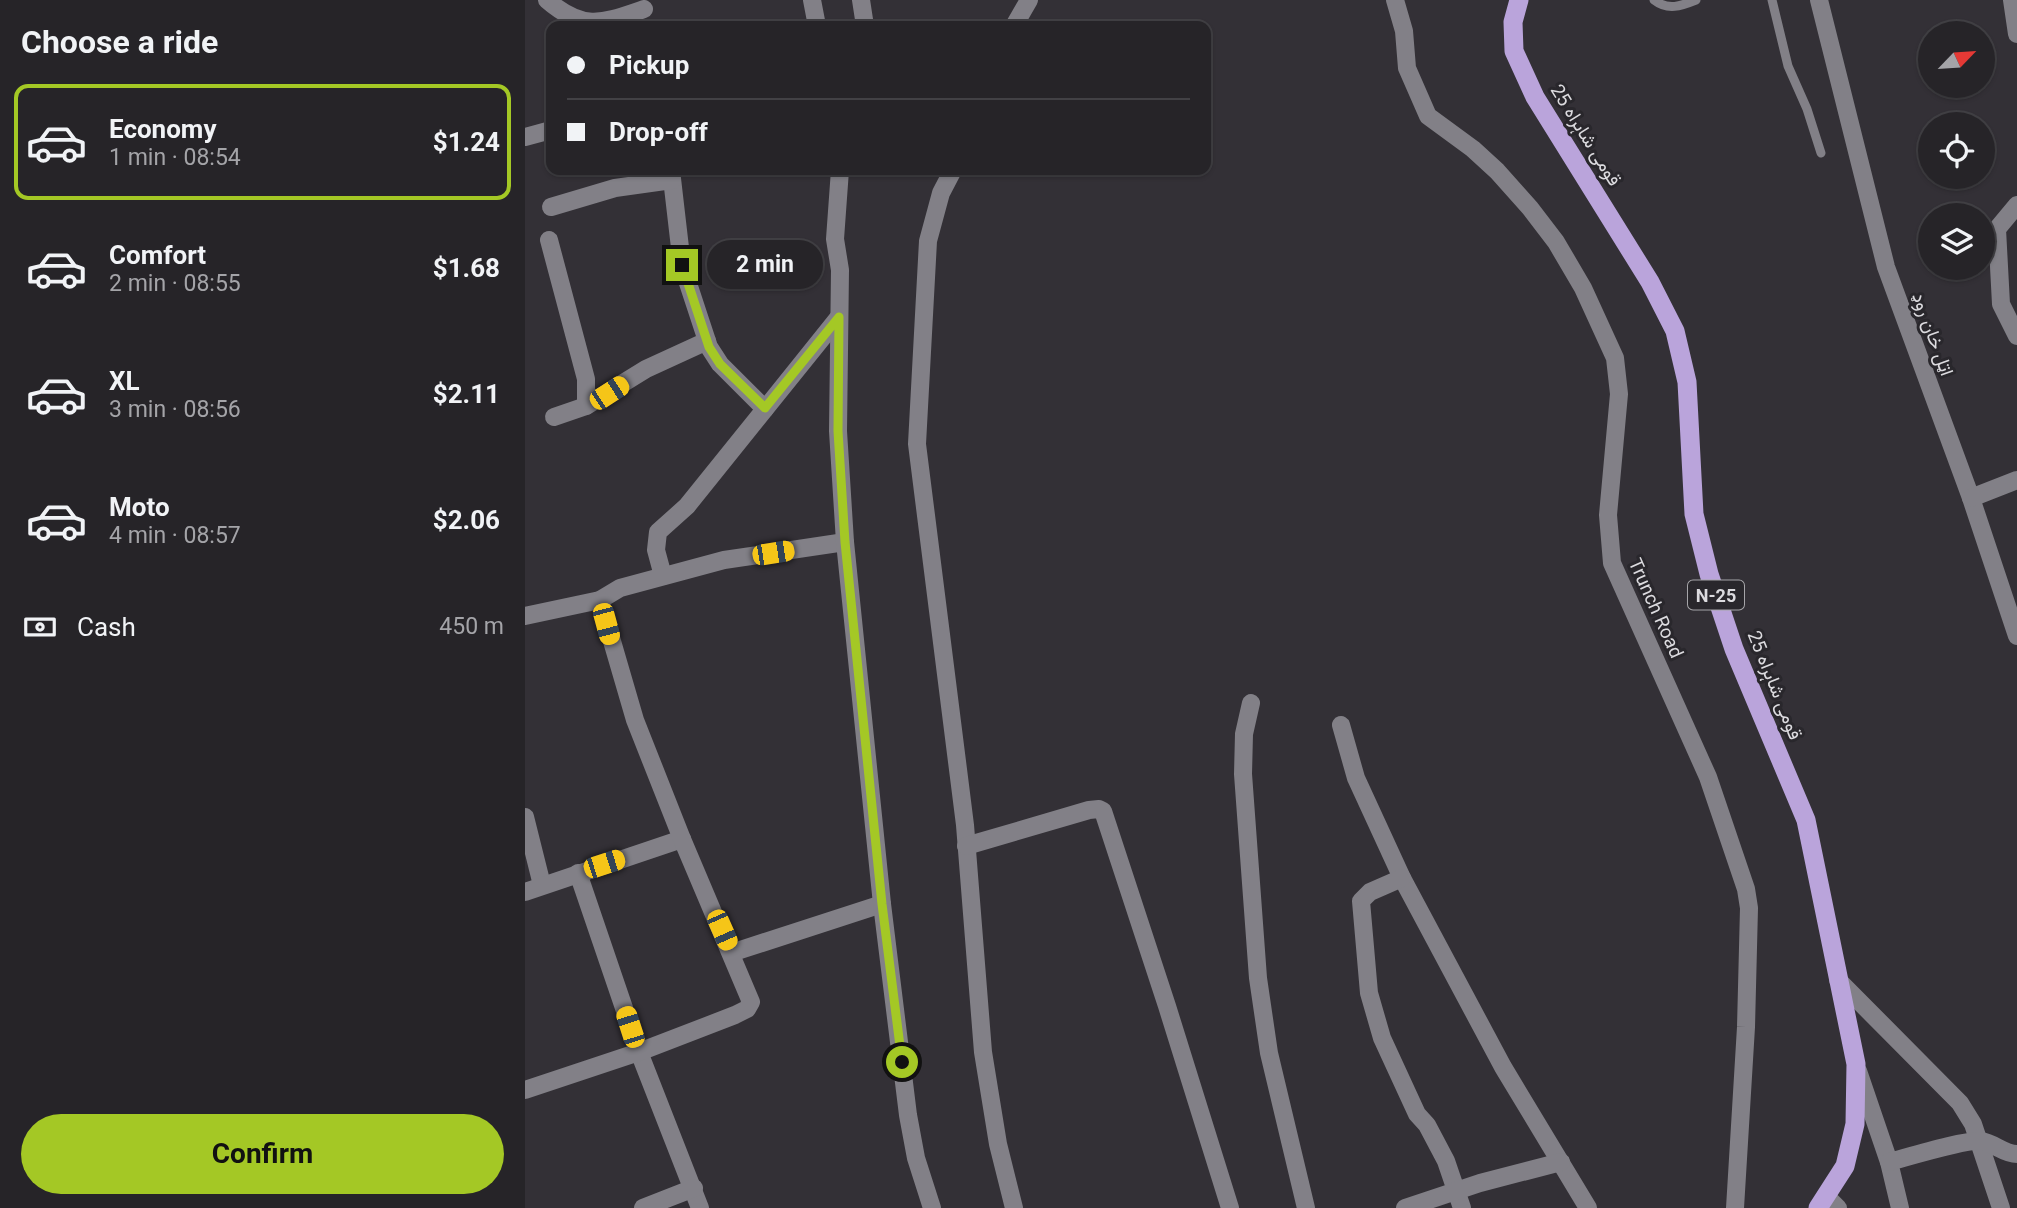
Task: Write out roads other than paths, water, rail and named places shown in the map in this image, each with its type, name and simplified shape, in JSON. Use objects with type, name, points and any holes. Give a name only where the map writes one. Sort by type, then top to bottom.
[{"type":"highway","name":"قومی شاہراہ 25","points":[[1519,0],[1513,22],[1514,51],[1535,97],[1650,282],[1675,331],[1687,382],[1694,514],[1709,574],[1734,649],[1806,820],[1856,1064],[1856,1124],[1845,1166],[1828,1204]]},
{"type":"street","points":[[547,0],[558,10],[589,21]]},
{"type":"street","points":[[812,0],[816,21]]},
{"type":"street","points":[[861,0],[864,21]]},
{"type":"street","points":[[1017,21],[1028,0]]},
{"type":"street","name":"Trunch Road","points":[[1395,0],[1405,31],[1407,68],[1428,116],[1473,149],[1530,208],[1556,242],[1583,288],[1615,358],[1619,394],[1608,515],[1612,563],[1708,777],[1746,888],[1749,908],[1746,1027],[1735,1208]]},
{"type":"street","name":"اټل خان روډ","points":[[1819,0],[1886,267],[1971,498],[2017,636]]},
{"type":"street","points":[[2012,0],[2017,34]]},
{"type":"street","points":[[611,21],[645,12]]},
{"type":"street","points":[[525,137],[546,131]]},
{"type":"street","points":[[551,207],[672,175],[682,265],[708,341],[720,364],[765,408]]},
{"type":"street","points":[[840,175],[835,239],[840,270],[838,431],[845,542],[882,904],[908,1115],[916,1158],[932,1208]]},
{"type":"street","points":[[950,175],[940,193],[928,241],[917,444],[966,846],[983,1052],[998,1144],[1014,1208]]},
{"type":"street","points":[[2017,205],[1997,229],[2001,304],[2017,336]]},
{"type":"street","points":[[549,240],[586,379],[586,406]]},
{"type":"street","points":[[663,576],[656,550],[658,532],[687,506],[839,317]]},
{"type":"street","points":[[554,417],[586,406],[646,369],[708,341]]},
{"type":"street","points":[[1971,498],[2017,480]]},
{"type":"street","points":[[525,617],[600,600],[620,588],[724,560],[845,542]]},
{"type":"street","points":[[525,1090],[639,1052],[747,1009],[751,1002],[635,720],[600,600]]},
{"type":"street","points":[[1251,704],[1244,734],[1243,774],[1258,978],[1269,1053],[1306,1208]]},
{"type":"street","points":[[1342,725],[1356,778],[1402,878],[1510,1079],[1588,1208]]},
{"type":"street","points":[[966,846],[1089,810],[1103,811],[1230,1208]]},
{"type":"street","points":[[525,817],[533,888],[682,839]]},
{"type":"street","points":[[579,873],[639,1052],[700,1208]]},
{"type":"street","points":[[1402,878],[1370,892],[1361,901],[1369,993],[1382,1038],[1417,1114],[1427,1125],[1446,1161],[1461,1208]]},
{"type":"street","points":[[731,953],[882,904]]},
{"type":"street","points":[[1838,980],[1960,1103],[1973,1124],[2001,1208]]},
{"type":"street","points":[[1856,1064],[1889,1162],[1901,1208]]},
{"type":"street","points":[[1889,1162],[1978,1140],[2017,1154]]},
{"type":"street","points":[[1405,1208],[1455,1190],[1561,1161]]},
{"type":"street","points":[[643,1208],[694,1188]]},
{"type":"lane","points":[[1654,0],[1669,7],[1678,7],[1696,0]]},
{"type":"lane","points":[[1772,0],[1788,66],[1807,109],[1821,153]]}]
